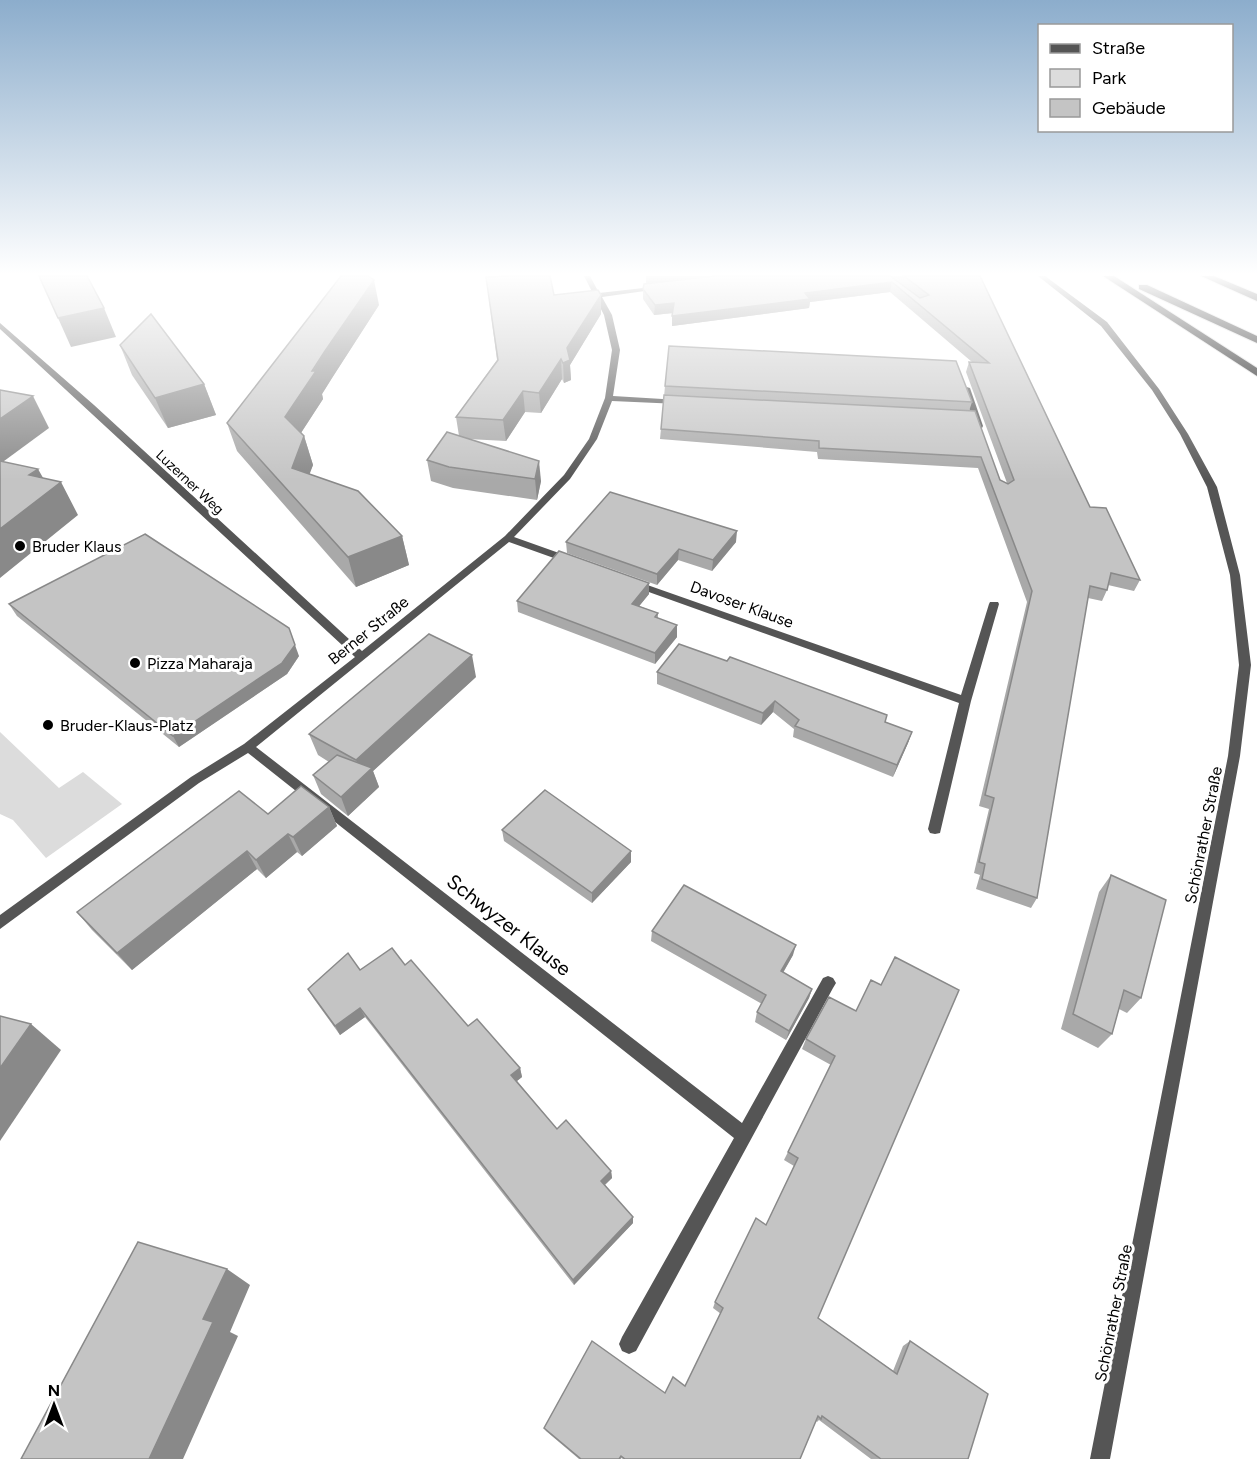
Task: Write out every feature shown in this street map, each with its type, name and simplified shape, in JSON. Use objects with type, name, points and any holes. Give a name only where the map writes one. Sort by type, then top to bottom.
[{"type":"highway","points":[[1213,344],[1257,373]]},
{"type":"street","name":"Luzerner Weg","points":[[22,344],[362,657]]},
{"type":"street","name":"Berner Straße","points":[[0,923],[195,780],[248,747],[508,538],[567,477],[594,439],[609,398],[616,350],[615,344]]},
{"type":"street","name":"Schönrather Straße","points":[[1101,1459],[1232,768],[1245,665],[1235,575],[1212,487],[1184,434],[1155,389],[1120,344]]},
{"type":"street","points":[[962,378],[984,438]]},
{"type":"street","points":[[609,398],[692,402]]},
{"type":"street","points":[[965,417],[976,418]]},
{"type":"street","points":[[508,538],[586,566]]},
{"type":"street","name":"Davoser Klause","points":[[619,578],[965,701]]},
{"type":"street","points":[[935,829],[965,701],[994,604]]},
{"type":"street","name":"Schwyzer Klause","points":[[248,747],[745,1136]]},
{"type":"street","points":[[629,1344],[828,983]]},
{"type":"green space","points":[[0,732],[59,788],[83,772],[122,804],[46,858],[13,820],[0,814]]},
{"type":"building","points":[[174,344],[204,384],[155,398],[120,345]]},
{"type":"building","points":[[288,344],[330,344],[312,371],[316,371],[285,417],[304,436],[292,468],[358,491],[402,536],[348,557],[227,423]]},
{"type":"building","points":[[496,344],[570,344],[567,348],[570,360],[563,363],[561,359],[539,393],[523,391],[503,420],[456,417],[498,360]]},
{"type":"building","points":[[966,344],[1012,344],[1090,507],[1106,508],[1140,580],[1111,573],[1107,590],[1090,586],[1037,898],[982,879],[985,864],[979,862],[994,798],[985,795],[1032,591],[981,457],[819,448],[819,441],[661,429],[664,395],[975,411],[1000,480],[1008,484],[1014,480],[969,362],[989,363]]},
{"type":"building","points":[[669,346],[956,361],[972,402],[665,386]]},
{"type":"building","points":[[0,390],[33,396],[0,419]]},
{"type":"building","points":[[447,432],[539,461],[535,479],[449,467],[427,460]]},
{"type":"building","points":[[0,461],[38,469],[29,475],[61,482],[0,529]]},
{"type":"building","points":[[610,492],[737,531],[713,560],[679,549],[657,574],[566,542]]},
{"type":"building","points":[[145,534],[289,628],[295,645],[282,663],[173,736],[9,604]]},
{"type":"building","points":[[559,551],[649,583],[632,604],[658,613],[655,617],[677,625],[655,653],[517,601]]},
{"type":"building","points":[[429,634],[472,655],[356,760],[309,734]]},
{"type":"building","points":[[679,644],[727,661],[730,657],[887,715],[885,722],[912,732],[897,765],[795,726],[799,720],[775,701],[763,713],[657,672]]},
{"type":"building","points":[[337,755],[372,768],[341,797],[313,775]]},
{"type":"building","points":[[301,786],[329,807],[293,837],[288,834],[256,860],[247,851],[117,953],[77,912],[239,791],[268,814]]},
{"type":"building","points":[[545,790],[631,851],[592,893],[502,830]]},
{"type":"building","points":[[1111,875],[1166,900],[1141,998],[1124,990],[1112,1034],[1073,1014]]},
{"type":"building","points":[[684,885],[796,945],[781,971],[812,989],[789,1031],[757,1012],[766,995],[652,931]]},
{"type":"building","points":[[392,948],[405,965],[411,960],[468,1026],[477,1019],[520,1068],[511,1075],[557,1129],[566,1120],[611,1171],[601,1181],[633,1217],[573,1280],[360,1008],[335,1026],[308,989],[348,953],[360,970]]},
{"type":"building","points":[[895,957],[959,990],[818,1318],[897,1374],[910,1341],[988,1394],[968,1459],[881,1459],[822,1416],[821,1419],[818,1416],[800,1459],[625,1459],[621,1456],[619,1459],[581,1459],[544,1428],[592,1341],[665,1393],[673,1377],[685,1386],[723,1308],[715,1302],[756,1218],[766,1225],[798,1158],[788,1152],[835,1056],[806,1039],[829,997],[856,1011],[871,980],[881,985]]},
{"type":"building","points":[[0,1016],[31,1024],[0,1068]]},
{"type":"building","points":[[138,1242],[227,1269],[203,1319],[213,1322],[149,1459],[21,1459]]},
{"type":"place","name":"Bruder Klaus","points":[[20,546]]},
{"type":"place","name":"Pizza Maharaja","points":[[135,663]]},
{"type":"place","name":"Bruder-Klaus-Platz","points":[[48,725]]}]
